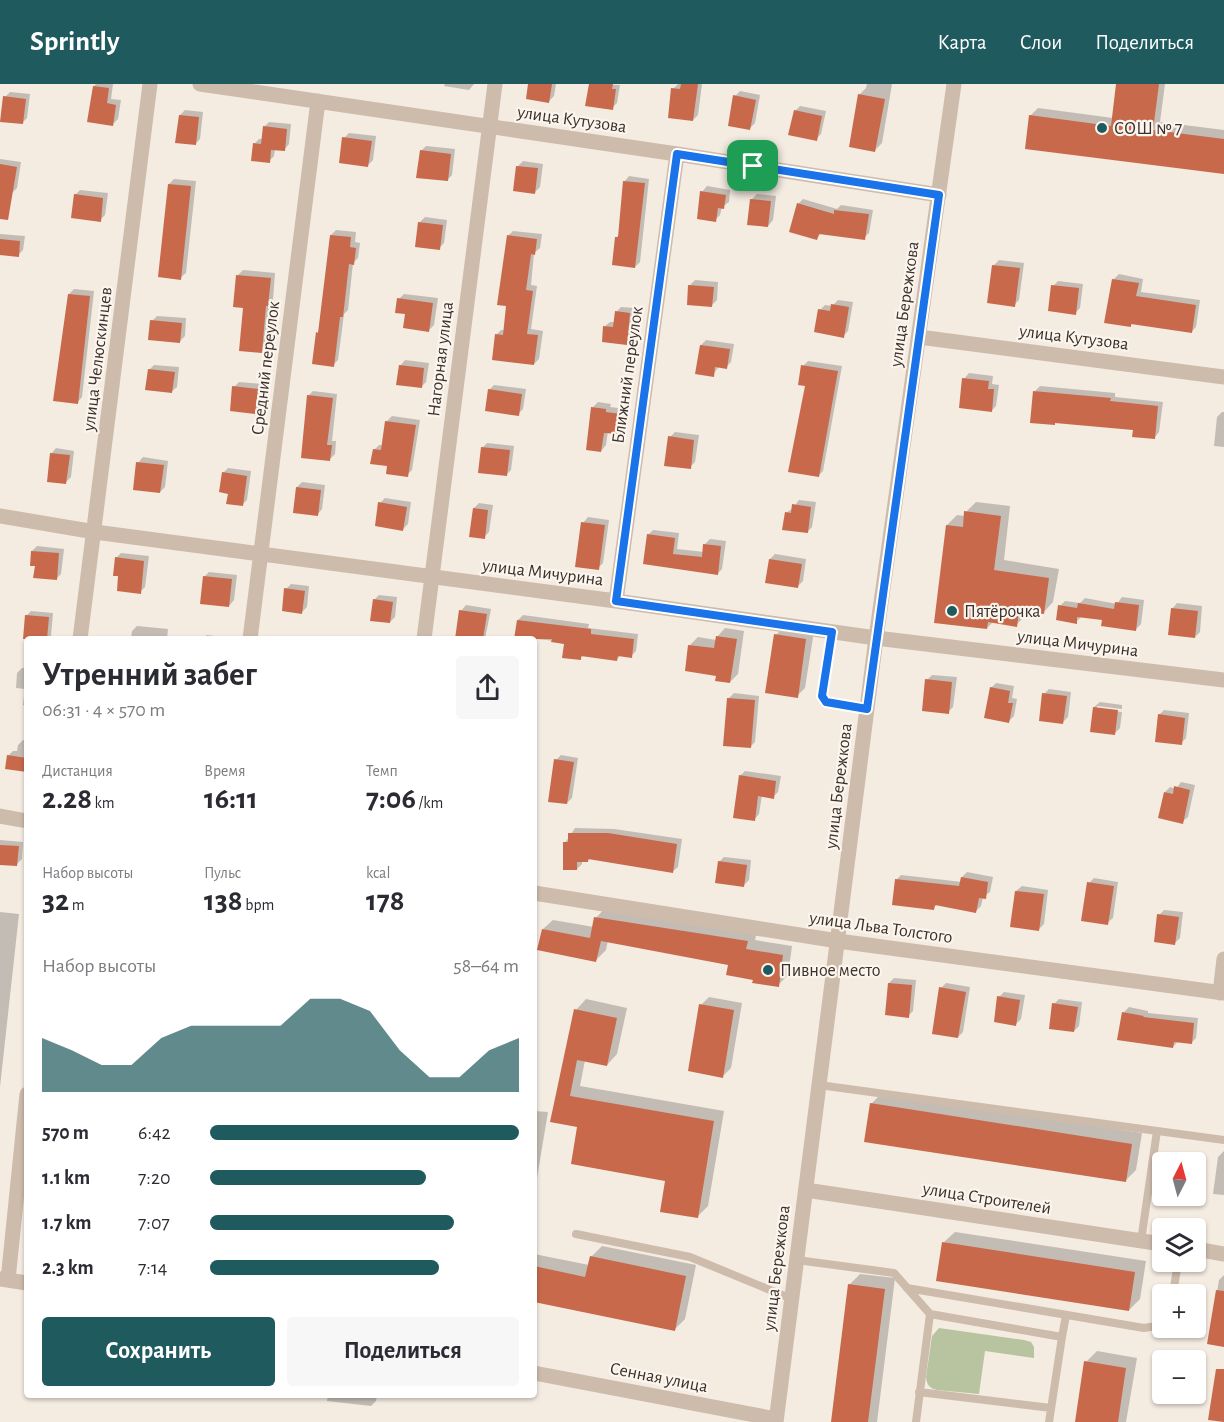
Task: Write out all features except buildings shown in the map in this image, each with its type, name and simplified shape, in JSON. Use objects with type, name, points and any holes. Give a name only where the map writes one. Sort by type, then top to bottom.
[{"type":"street","name":"улица Челюскинцев","points":[[80,636],[150,84]]},
{"type":"street","name":"улица Кутузова","points":[[200,84],[939,195]]},
{"type":"street","name":"Нагорная улица","points":[[424,636],[495,84]]},
{"type":"street","name":"улица Бережкова","points":[[776,1420],[876,638],[954,84]]},
{"type":"street","name":"Средний переулок","points":[[250,636],[318,101]]},
{"type":"street","name":"Ближний переулок","points":[[616,601],[677,154]]},
{"type":"street","name":"улица Кутузова","points":[[919,337],[1224,377]]},
{"type":"street","name":"улица Мичурина","points":[[0,516],[876,638],[1224,680]]},
{"type":"street","points":[[0,816],[24,820]]},
{"type":"street","name":"улица Льва Толстого","points":[[537,893],[838,941],[1222,993]]},
{"type":"street","points":[[1222,993],[1224,959]]},
{"type":"street","points":[[24,1118],[4,1280],[24,1283]]},
{"type":"street","name":"улица Строителей","points":[[806,1190],[1152,1243]]},
{"type":"street","points":[[1206,1251],[1224,1254]]},
{"type":"street","name":"Сенная улица","points":[[537,1374],[776,1420]]},
{"type":"lane","points":[[832,632],[822,696],[826,702],[867,709]]},
{"type":"lane","points":[[819,1085],[1224,1140]]},
{"type":"lane","points":[[1141,1241],[1157,1131]]},
{"type":"lane","points":[[576,1234],[690,1257],[792,1299]]},
{"type":"lane","points":[[797,1260],[894,1273],[930,1314],[1062,1338]]},
{"type":"lane","points":[[907,1288],[1144,1328],[1152,1327]]},
{"type":"lane","points":[[916,1422],[930,1314]]},
{"type":"lane","points":[[1049,1422],[1066,1315]]},
{"type":"lane","points":[[919,1392],[1051,1408]]},
{"type":"green space","points":[[939,1328],[1031,1342],[1034,1347],[1034,1358],[985,1351],[979,1394],[937,1390],[929,1386],[926,1377],[932,1336]]},
{"type":"place","name":"СОШ № 7","points":[[1102,128]]},
{"type":"place","name":"Пятёрочка","points":[[952,611]]},
{"type":"place","name":"Пивное место","points":[[768,970]]},
{"type":"route","points":[[677,154],[753,166],[939,195],[867,709],[826,702],[822,696],[832,632],[616,601],[677,154]]}]
